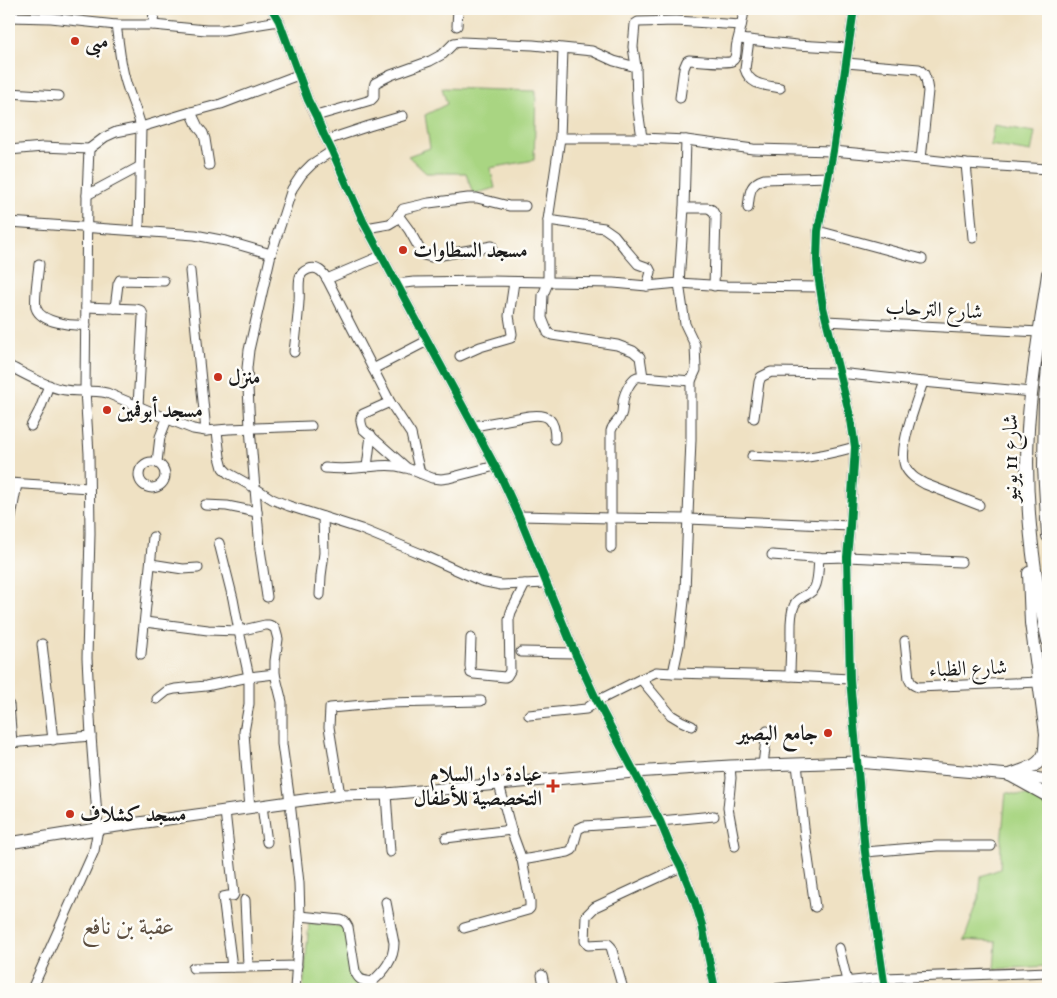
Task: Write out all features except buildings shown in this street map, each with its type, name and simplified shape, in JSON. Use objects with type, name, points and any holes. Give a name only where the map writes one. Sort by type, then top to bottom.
[{"type":"highway","name":"شارع 11 يونيو","points":[[1048,274],[1032,392],[1028,451],[1031,532],[1038,590],[1048,641]]},
{"type":"highway","name":"شارع 11 يونيو","points":[[1048,367],[1044,467],[1048,534]]},
{"type":"highway","points":[[1010,775],[1029,768],[1041,760],[1044,755],[1047,739],[1031,623],[1029,557],[1031,532]]},
{"type":"highway","points":[[1010,775],[1047,795]]},
{"type":"highway","points":[[1047,795],[1044,785],[1048,779]]},
{"type":"main road","points":[[9,843],[98,828],[340,796],[386,794],[634,772],[730,766],[857,762],[1048,779]]},
{"type":"street","points":[[153,26],[154,9]]},
{"type":"street","points":[[272,9],[279,21],[308,100],[366,228],[495,466],[519,516],[575,653],[597,701],[660,821],[681,867],[702,925],[715,989]]},
{"type":"street","points":[[457,26],[458,9]]},
{"type":"street","points":[[680,98],[684,68],[687,61],[728,62],[732,61],[736,56],[736,47],[744,9]]},
{"type":"street","points":[[854,9],[833,152],[818,231],[817,260],[823,307],[851,420],[855,447],[847,557],[850,679],[866,852],[885,989]]},
{"type":"street","points":[[9,17],[51,13],[116,25],[206,30],[223,30],[279,21]]},
{"type":"street","points":[[642,138],[637,103],[633,40],[634,26],[638,22],[676,21],[742,25]]},
{"type":"street","points":[[116,25],[124,77],[138,113],[141,127],[138,231]]},
{"type":"street","points":[[739,39],[849,48]]},
{"type":"street","points":[[749,40],[746,73],[754,83],[780,88]]},
{"type":"street","points":[[316,116],[371,100],[374,98],[374,87],[376,84],[391,75],[430,61],[443,54],[454,43],[511,44],[596,52],[614,61],[636,67]]},
{"type":"street","points":[[563,49],[560,138],[548,220],[548,283],[543,295],[542,318],[548,333],[552,335],[608,343],[633,351],[640,357],[643,378]]},
{"type":"street","points":[[846,63],[919,69],[924,74],[928,91],[921,159]]},
{"type":"street","points":[[9,150],[43,147],[89,149],[105,137],[116,132],[141,127],[221,104],[298,75]]},
{"type":"street","points":[[9,93],[59,96]]},
{"type":"street","points":[[191,112],[204,133],[209,165]]},
{"type":"street","points":[[326,140],[403,116]]},
{"type":"street","points":[[560,138],[686,140],[753,149],[833,152],[1048,169]]},
{"type":"street","points":[[673,674],[679,645],[685,592],[692,440],[691,381],[696,370],[695,345],[685,324],[679,283],[686,140]]},
{"type":"street","points":[[32,989],[94,851],[98,828],[87,658],[90,533],[85,390],[89,149]]},
{"type":"street","points":[[267,597],[260,549],[247,368],[252,334],[272,254],[292,189],[302,174],[312,164],[332,150]]},
{"type":"street","points":[[966,164],[973,238]]},
{"type":"street","points":[[87,195],[139,167]]},
{"type":"street","points":[[748,208],[751,188],[758,181],[764,179],[829,176]]},
{"type":"street","points":[[366,228],[389,224],[404,209],[424,204],[477,198],[509,206],[525,206]]},
{"type":"street","points":[[684,208],[708,208],[712,210],[716,217],[714,286]]},
{"type":"street","points":[[398,215],[422,253],[426,256],[431,257],[492,246]]},
{"type":"street","points":[[548,220],[604,228],[614,235],[638,264],[649,268],[647,286]]},
{"type":"street","points":[[9,222],[194,235],[226,241],[272,254]]},
{"type":"street","points":[[818,231],[922,259]]},
{"type":"street","points":[[327,279],[382,256]]},
{"type":"street","points":[[39,264],[36,308],[39,312],[56,322],[67,325],[86,325]]},
{"type":"street","points":[[294,352],[301,274],[308,269],[318,269],[322,271],[327,279],[390,402],[410,434],[420,473]]},
{"type":"street","points":[[190,272],[206,432]]},
{"type":"street","points":[[114,308],[120,280],[164,281]]},
{"type":"street","points":[[396,284],[414,282],[514,282],[614,283],[647,286],[679,283],[714,286],[820,287]]},
{"type":"street","points":[[460,356],[511,338],[510,316],[514,282]]},
{"type":"street","points":[[86,308],[140,310],[143,314],[138,406]]},
{"type":"street","name":"شارع الترحاب","points":[[826,321],[1040,332]]},
{"type":"street","points":[[373,369],[428,341]]},
{"type":"street","points":[[9,366],[61,390],[85,390],[107,393],[192,429],[206,432],[311,426]]},
{"type":"street","points":[[754,418],[759,382],[761,377],[771,372],[840,373],[1032,392]]},
{"type":"street","points":[[611,548],[611,431],[622,414],[623,402],[632,382],[638,377],[691,381]]},
{"type":"street","points":[[922,382],[907,433],[904,457],[906,468],[911,475],[925,484],[979,504]]},
{"type":"street","points":[[31,426],[49,385]]},
{"type":"street","points":[[390,402],[363,414],[361,422],[363,429],[407,468]]},
{"type":"street","points":[[474,426],[537,414],[543,415],[553,423],[555,439]]},
{"type":"street","points":[[157,462],[160,437],[167,419]]},
{"type":"street","points":[[217,431],[223,468],[228,473],[272,499],[361,529],[481,581],[501,585],[546,583]]},
{"type":"street","points":[[367,467],[371,435]]},
{"type":"street","points":[[752,456],[799,458],[833,453],[855,447]]},
{"type":"street","points":[[325,468],[337,469],[396,465],[432,478],[441,479],[495,466]]},
{"type":"street","points":[[9,528],[13,484],[89,488]]},
{"type":"street","points":[[205,504],[257,512]]},
{"type":"street","points":[[519,516],[688,519],[850,526]]},
{"type":"street","points":[[320,595],[324,553],[323,517]]},
{"type":"street","points":[[141,654],[153,537]]},
{"type":"street","points":[[219,543],[249,677],[249,704],[244,732],[246,761],[256,807],[267,842]]},
{"type":"street","points":[[772,555],[961,562]]},
{"type":"street","points":[[790,676],[791,618],[796,602],[815,588],[819,558]]},
{"type":"street","points":[[151,564],[183,569],[198,568]]},
{"type":"street","points":[[471,638],[471,672],[474,674],[507,676],[510,671],[509,620],[524,584]]},
{"type":"street","points":[[145,622],[208,630],[239,631],[264,625],[275,628],[278,639],[275,674],[282,702],[282,744],[299,883],[300,916],[295,989]]},
{"type":"street","name":"شارع الظباء","points":[[905,641],[909,679],[914,686],[1039,682]]},
{"type":"street","points":[[42,644],[54,740]]},
{"type":"street","points":[[521,652],[575,653]]},
{"type":"street","points":[[529,715],[586,709],[597,701],[656,672],[850,679]]},
{"type":"street","points":[[157,699],[167,691],[175,689],[206,686],[275,674]]},
{"type":"street","points":[[641,678],[671,715],[692,726]]},
{"type":"street","points":[[340,796],[329,728],[330,708],[387,703],[481,701]]},
{"type":"street","points":[[9,705],[10,743],[91,736]]},
{"type":"street","points":[[764,765],[766,731]]},
{"type":"street","points":[[797,764],[815,907]]},
{"type":"street","points":[[730,766],[731,778],[728,808],[735,846]]},
{"type":"street","points":[[464,928],[530,908],[522,860],[511,830],[499,784]]},
{"type":"street","points":[[386,794],[390,852]]},
{"type":"street","points":[[225,811],[234,894],[233,896],[222,898],[232,967]]},
{"type":"street","points":[[522,860],[572,850],[578,829],[584,826],[714,816]]},
{"type":"street","points":[[446,838],[511,830]]},
{"type":"street","points":[[866,852],[923,846],[991,846]]},
{"type":"street","points":[[623,989],[611,947],[608,944],[588,945],[585,941],[586,916],[595,907],[681,867]]},
{"type":"street","points":[[245,900],[248,966]]},
{"type":"street","points":[[300,916],[342,920],[345,922],[348,927],[357,976],[372,986],[390,962],[394,948],[386,902]]},
{"type":"street","points":[[839,948],[847,981]]},
{"type":"street","points":[[193,968],[297,966]]},
{"type":"street","points":[[772,989],[884,978],[1048,972]]},
{"type":"street","points":[[542,975],[545,989]]},
{"type":"green space","points":[[442,88],[536,91],[534,160],[490,168],[495,188],[473,194],[466,173],[426,173],[408,156],[430,148],[425,115],[447,104]]},
{"type":"green space","points":[[994,125],[1035,132],[1031,152],[990,145]]},
{"type":"green space","points":[[1006,792],[1036,796],[1048,800],[1048,966],[994,969],[996,942],[964,940],[979,898],[981,876],[1000,869]]},
{"type":"green space","points":[[309,923],[346,927],[350,960],[367,989],[303,989]]},
{"type":"cycle path","points":[[272,9],[279,21],[308,100],[364,223],[502,479],[597,701],[660,821],[681,867],[702,925],[715,989]]},
{"type":"cycle path","points":[[854,9],[833,151],[818,231],[817,260],[823,307],[851,420],[855,447],[847,557],[850,679],[865,852],[885,989]]},
{"type":"place","name":"مبى","points":[[75,41]]},
{"type":"place","name":"مسجد السطاوات","points":[[403,250]]},
{"type":"place","name":"منزل","points":[[218,377]]},
{"type":"place","name":"مسجد أبوفمين","points":[[107,410]]},
{"type":"place","name":"جامع البصير","points":[[828,733]]},
{"type":"place","name":"عيادة دار السلام التخصصية للأطفال","points":[[553,786]]},
{"type":"place","name":"مسجد كشلاف","points":[[70,814]]},
{"type":"district","name":"عقبة بن نافع","points":[[128,926]]}]
